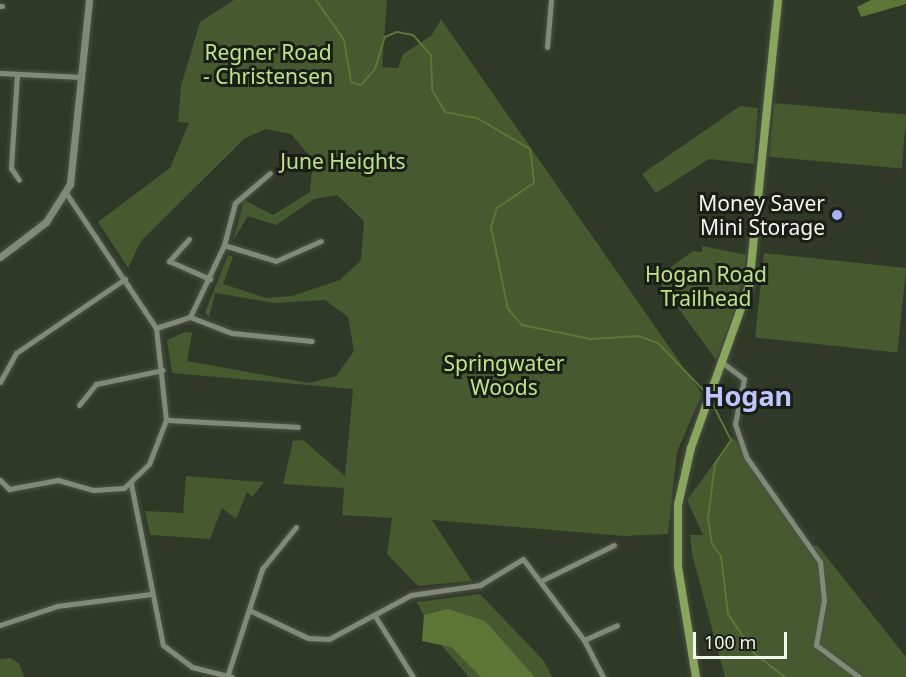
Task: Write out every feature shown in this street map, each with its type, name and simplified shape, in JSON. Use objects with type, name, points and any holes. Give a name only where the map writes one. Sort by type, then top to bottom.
[{"type":"main road","points":[[696,677],[681,594],[676,526],[685,469],[723,363],[753,267],[778,0]]},
{"type":"street","points":[[0,257],[46,222],[66,194],[76,162],[89,0]]},
{"type":"street","points":[[547,47],[551,0]]},
{"type":"street","points":[[0,73],[83,77]]},
{"type":"street","points":[[17,74],[11,168],[19,180]]},
{"type":"street","points":[[190,317],[210,279],[224,245],[239,197],[270,173]]},
{"type":"street","points":[[0,480],[16,489],[50,480],[101,491],[131,484],[157,452],[166,420],[163,370],[156,328],[66,194]]},
{"type":"street","points":[[189,239],[169,261],[210,279]]},
{"type":"street","points":[[224,245],[276,261],[321,241]]},
{"type":"street","points":[[0,382],[16,353],[125,279]]},
{"type":"street","points":[[156,328],[190,317],[232,333],[312,341]]},
{"type":"street","points":[[723,363],[744,379],[743,405],[735,424],[747,458],[821,566],[824,600],[816,645],[859,677]]},
{"type":"street","points":[[80,405],[96,384],[163,370]]},
{"type":"street","points":[[166,420],[298,427]]},
{"type":"street","points":[[131,484],[151,594],[163,645],[192,668],[229,676],[249,610],[271,553],[296,527]]},
{"type":"street","points":[[543,580],[614,545]]},
{"type":"street","points":[[249,610],[320,640],[375,616],[411,595],[480,585],[523,559],[543,580],[585,640],[603,677]]},
{"type":"street","points":[[0,625],[57,606],[151,594]]},
{"type":"street","points":[[375,616],[412,677]]},
{"type":"street","points":[[585,640],[617,625]]},
{"type":"green space","name":"Springwater Woods","points":[[234,0],[387,0],[382,67],[398,68],[403,54],[432,35],[441,19],[702,394],[677,452],[668,534],[625,536],[432,520],[472,581],[418,586],[387,554],[392,518],[342,515],[344,488],[283,484],[293,441],[303,440],[345,476],[353,389],[172,373],[167,340],[185,332],[192,333],[187,361],[309,383],[336,376],[354,351],[348,317],[325,300],[274,303],[215,293],[209,318],[205,312],[228,255],[233,257],[223,284],[266,298],[292,296],[340,280],[361,260],[364,221],[337,195],[314,199],[276,225],[248,216],[233,241],[244,200],[273,215],[310,192],[313,160],[291,134],[266,129],[245,138],[141,241],[128,268],[98,222],[170,168],[189,123],[178,122],[181,86],[200,22]]},
{"type":"green space","points":[[774,103],[906,115],[902,168],[769,157]]},
{"type":"green space","points":[[740,106],[758,108],[754,164],[709,159],[656,193],[642,174]]},
{"type":"green space","name":"Hogan Road Trailhead","points":[[702,246],[747,255],[735,311],[716,360],[656,278],[693,251],[702,252]]},
{"type":"green space","points":[[764,253],[906,268],[897,352],[755,338]]},
{"type":"green space","points":[[733,437],[810,545],[818,546],[906,657],[906,677],[725,677],[692,554],[690,535],[703,535],[687,500]]},
{"type":"green space","points":[[186,476],[264,482],[252,497],[247,492],[236,519],[222,508],[210,539],[150,535],[145,511],[183,513]]},
{"type":"green space","points":[[480,594],[544,661],[552,677],[469,677],[435,638],[417,602]]},
{"type":"green space","points":[[10,658],[19,663],[24,677],[0,677],[0,659]]},
{"type":"shaded area","points":[[871,0],[906,0],[906,4],[861,17],[857,7]]},
{"type":"shaded area","points":[[448,609],[485,621],[535,677],[481,677],[451,647],[422,641],[424,615]]},
{"type":"waterway","points":[[316,0],[344,40],[351,82],[361,85],[375,69],[385,37],[397,32],[413,35],[431,55],[432,90],[445,112],[477,118],[530,149],[534,183],[497,208],[491,227],[508,309],[522,325],[591,339],[638,336],[658,343],[707,394]]},
{"type":"waterway","points":[[711,401],[731,440],[715,464],[708,519],[712,544],[721,556],[728,614],[754,653],[785,677]]},
{"type":"place","name":"Money Saver Mini Storage","points":[[837,215]]},
{"type":"district","name":"Hogan","points":[[748,396]]},
{"type":"park label","name":"Regner Road - Christensen","points":[[268,64]]},
{"type":"park label","name":"June Heights","points":[[343,161]]}]
